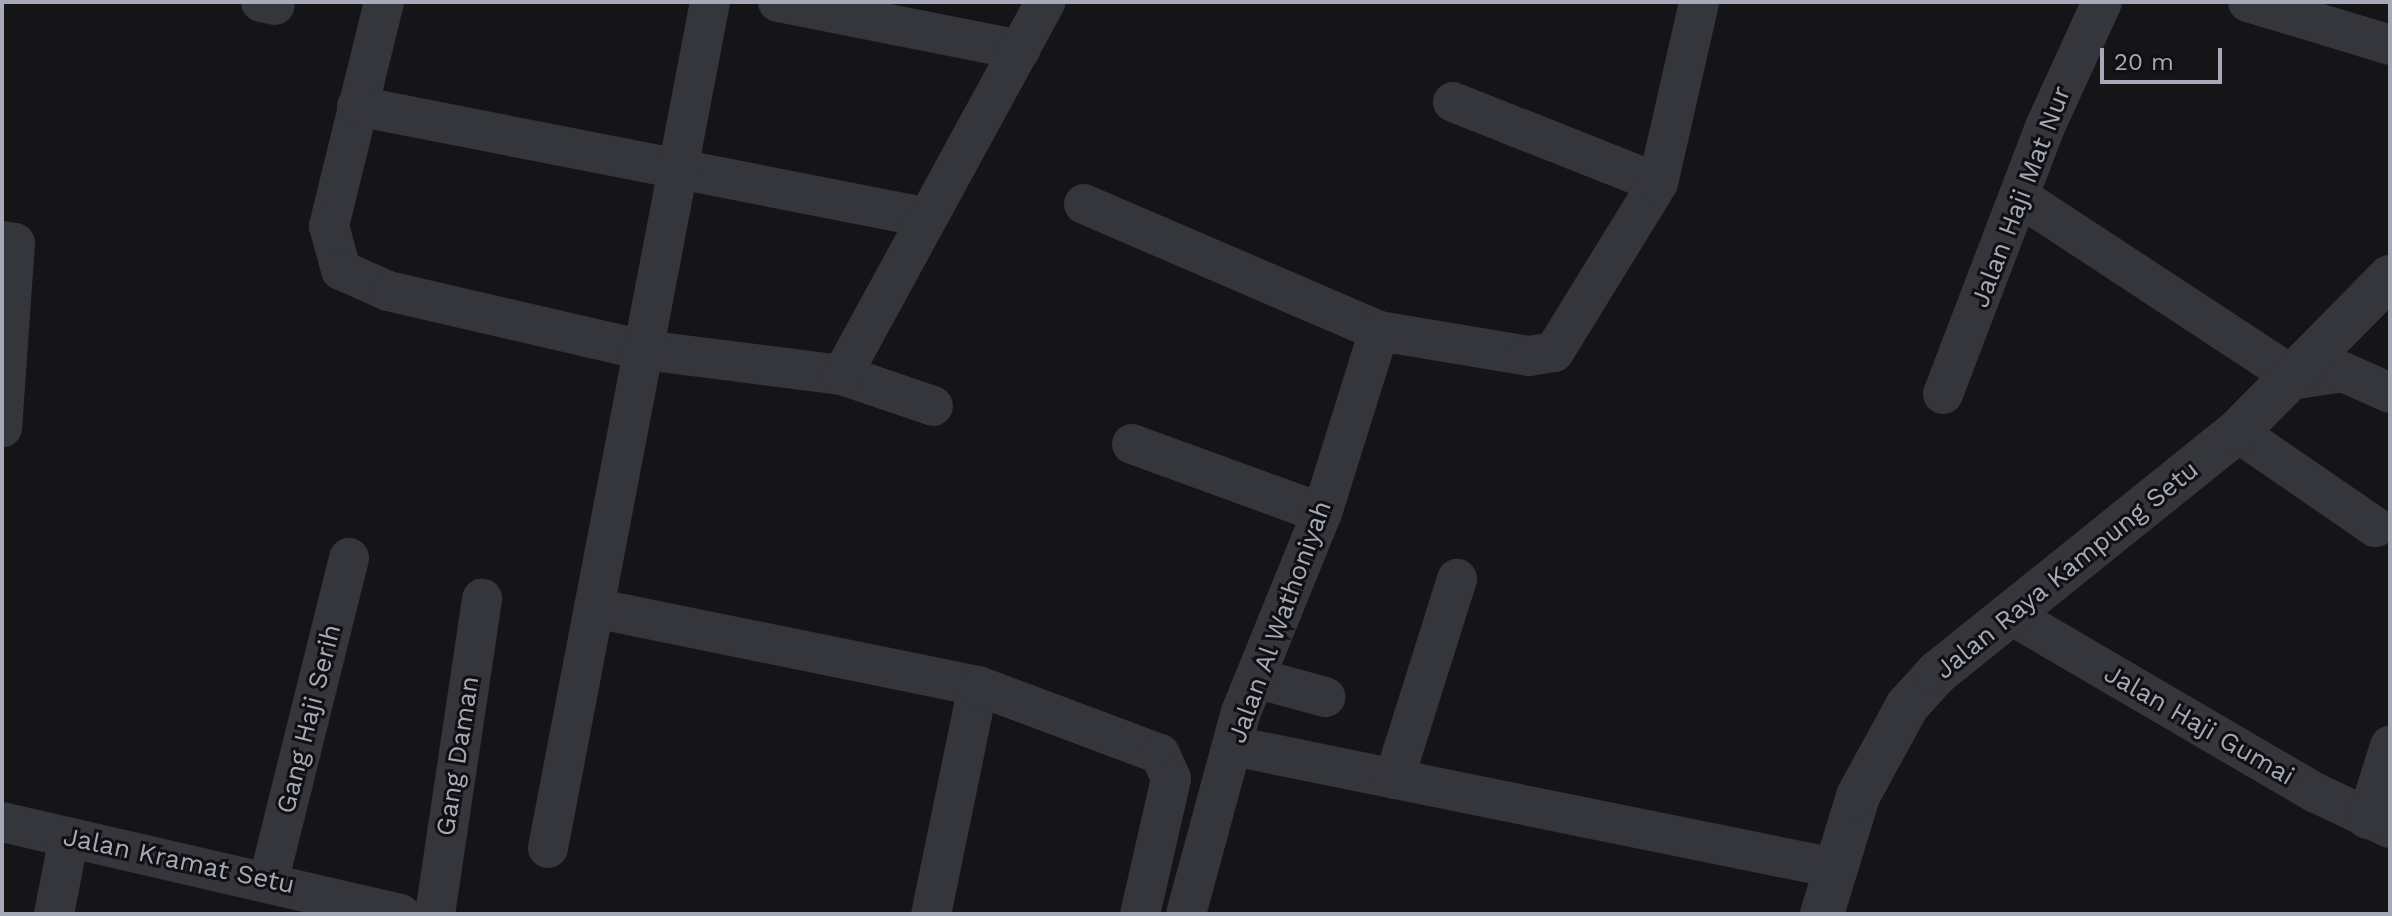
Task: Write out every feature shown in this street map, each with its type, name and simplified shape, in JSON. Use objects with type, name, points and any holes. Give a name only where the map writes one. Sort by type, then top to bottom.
[{"type":"street","points":[[384,2],[329,226],[341,270],[388,291],[644,350],[842,375],[933,406]]},
{"type":"street","points":[[548,848],[710,2]]},
{"type":"street","points":[[778,2],[1020,50]]},
{"type":"street","points":[[842,375],[924,217],[1045,2]]},
{"type":"street","points":[[1084,204],[1379,331],[1529,356],[1554,352],[1658,183],[1699,2]]},
{"type":"street","name":"Jalan Haji Mat Nur","points":[[1943,394],[2020,197],[2102,2]]},
{"type":"street","points":[[2248,2],[2390,45]]},
{"type":"street","points":[[1453,102],[1658,183]]},
{"type":"street","points":[[357,106],[924,217]]},
{"type":"street","points":[[2020,197],[2297,379],[2343,372],[2390,393]]},
{"type":"street","points":[[2,241],[15,243],[2,428]]},
{"type":"street","name":"Jalan Raya Kampung Setu","points":[[1822,914],[1834,868],[1864,783],[1907,706],[2011,615],[2237,432],[2383,297]]},
{"type":"street","name":"Jalan Al Wathoniyah","points":[[1186,914],[1255,678],[1322,513],[1379,331]]},
{"type":"street","points":[[2237,432],[2375,527]]},
{"type":"street","points":[[1132,444],[1322,513]]},
{"type":"street","name":"Gang Haji Serih","points":[[269,879],[349,558]]},
{"type":"street","points":[[1394,779],[1457,579]]},
{"type":"street","name":"Gang Daman","points":[[435,914],[482,598]]},
{"type":"street","points":[[594,608],[978,686],[1160,754],[1171,779],[1140,914]]},
{"type":"street","name":"Jalan Haji Gumai","points":[[2011,615],[2379,823]]},
{"type":"street","points":[[1255,678],[1325,697]]},
{"type":"street","points":[[931,914],[978,686]]},
{"type":"street","points":[[1233,746],[1834,868]]},
{"type":"street","points":[[2379,823],[2390,746]]},
{"type":"street","name":"Jalan Kramat Setu","points":[[2,822],[269,879],[401,914]]},
{"type":"street","points":[[54,914],[69,837]]}]
